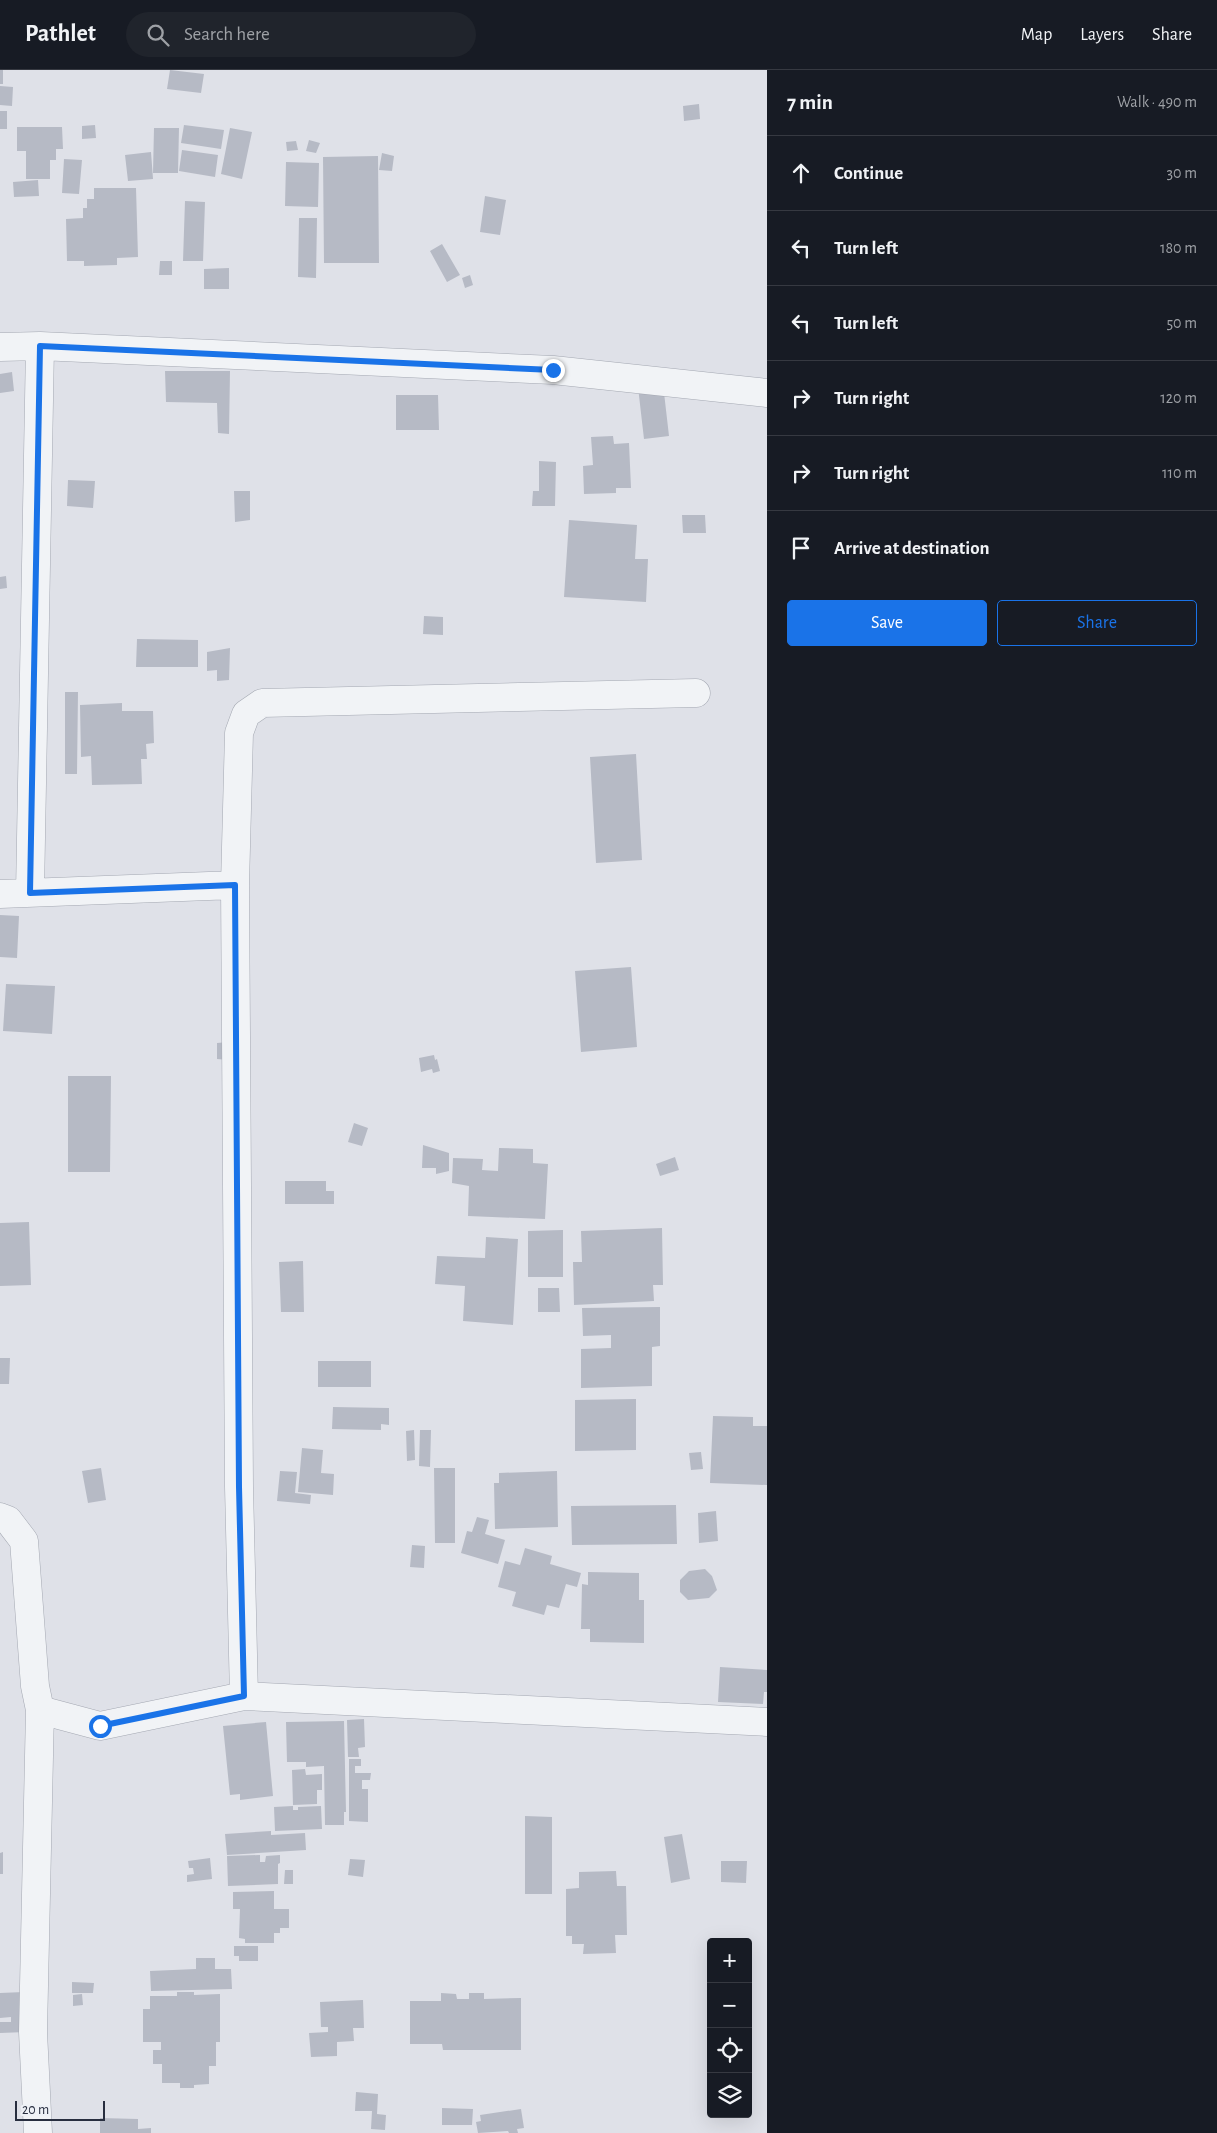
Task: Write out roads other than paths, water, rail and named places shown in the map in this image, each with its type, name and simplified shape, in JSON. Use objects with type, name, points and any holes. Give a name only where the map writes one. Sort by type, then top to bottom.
[{"type":"street","points":[[0,347],[40,346],[553,370],[767,393]]},
{"type":"street","points":[[30,893],[40,346]]},
{"type":"street","points":[[244,1696],[239,1487],[235,885],[239,733],[246,714],[262,703],[696,693]]},
{"type":"street","points":[[0,894],[235,885]]},
{"type":"street","points":[[0,1517],[8,1520],[24,1541],[35,1686],[40,1710],[33,2032],[38,2133]]},
{"type":"street","points":[[40,1710],[100,1726],[244,1696],[767,1722]]}]
